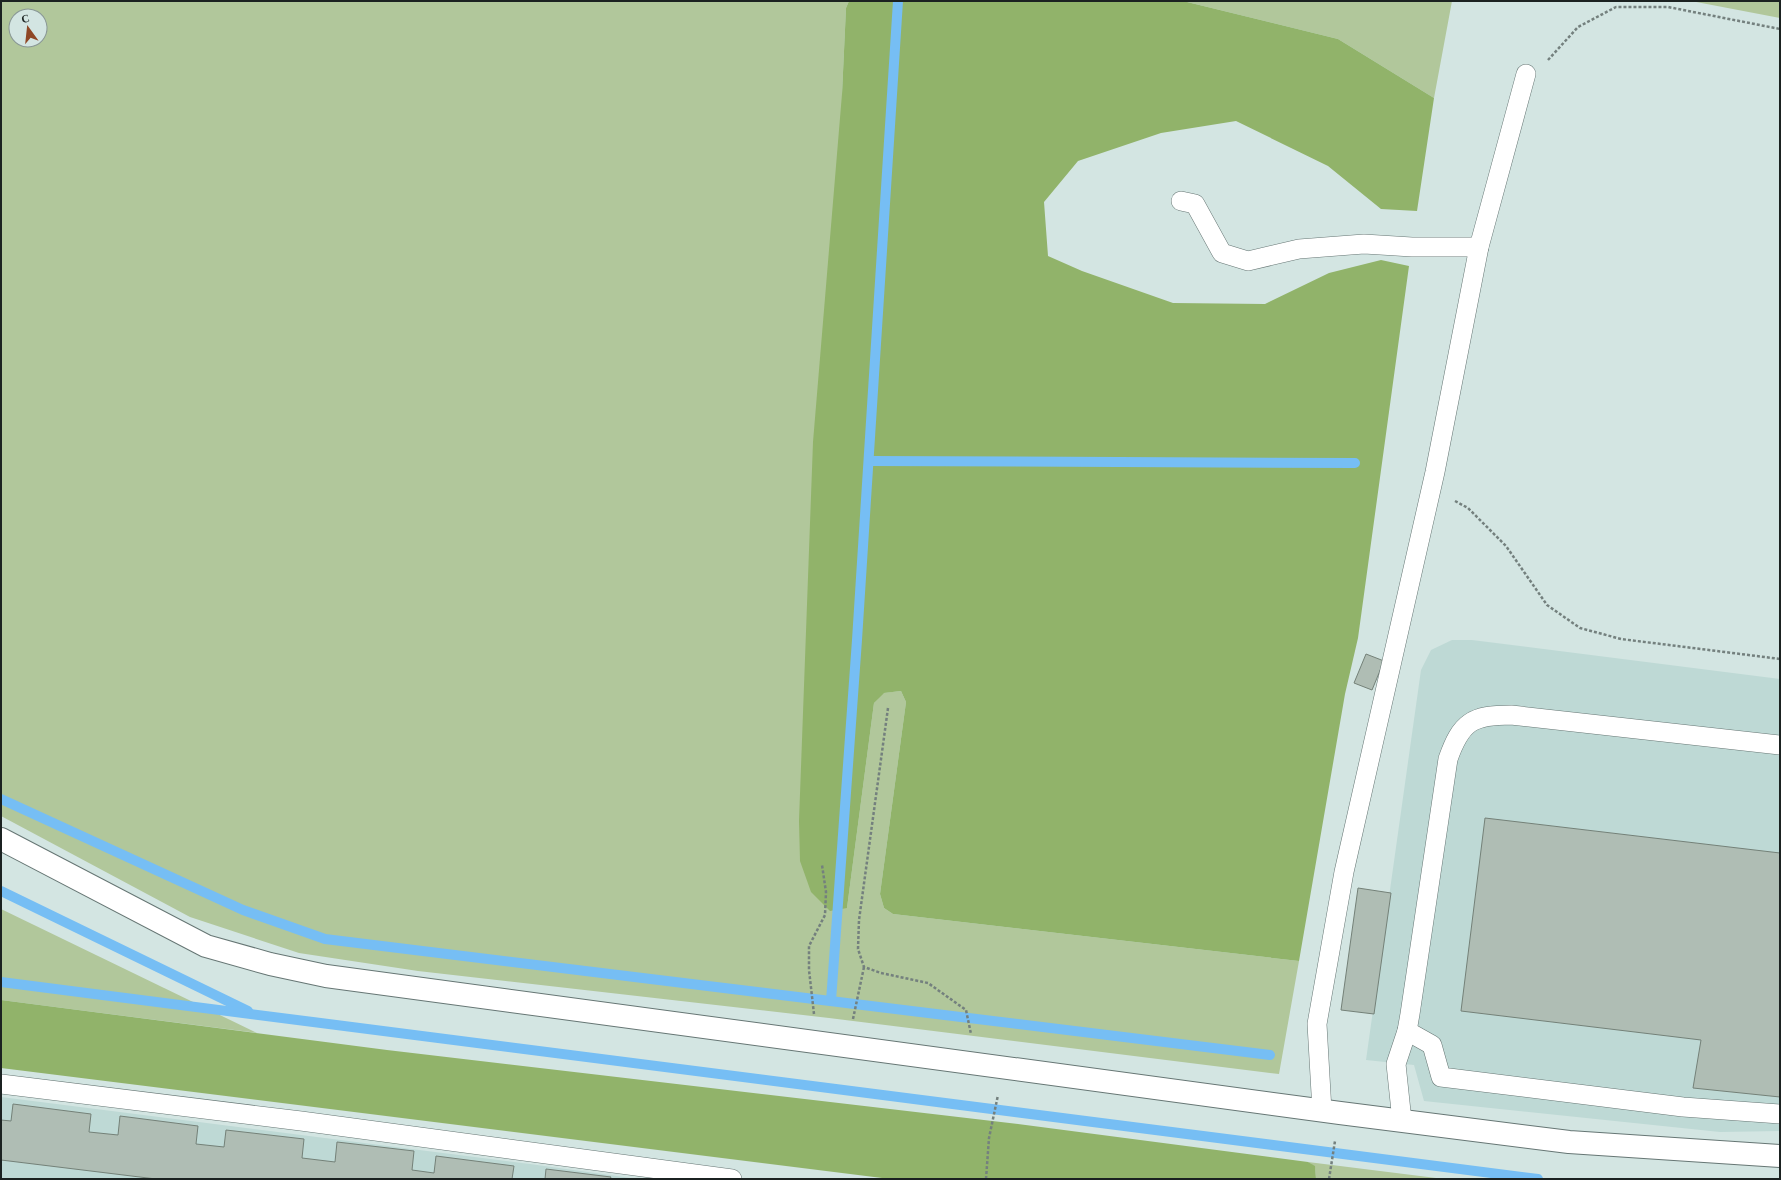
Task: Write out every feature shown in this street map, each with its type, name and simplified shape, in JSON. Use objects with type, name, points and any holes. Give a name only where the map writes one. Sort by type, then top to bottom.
[{"type":"street","points":[[1,839],[206,946],[270,964],[326,976],[1322,1111],[1569,1142],[1780,1156]]},
{"type":"lane","points":[[1322,1111],[1317,1024],[1344,872],[1431,490],[1479,247],[1526,74]]},
{"type":"lane","points":[[1181,201],[1196,204],[1222,253],[1248,262],[1299,249],[1364,244],[1412,247],[1479,247]]},
{"type":"lane","points":[[1402,1121],[1396,1064],[1407,1031],[1448,759],[1455,740],[1466,724],[1488,715],[1511,716],[1780,745]]},
{"type":"lane","points":[[1407,1031],[1432,1045],[1441,1077],[1683,1107],[1780,1114]]},
{"type":"lane","points":[[1,1084],[301,1121],[732,1179]]},
{"type":"path","points":[[1543,65],[1578,27],[1616,7],[1668,7],[1780,29]]},
{"type":"path","points":[[1431,490],[1468,508],[1506,546],[1547,605],[1580,628],[1621,639],[1780,659]]},
{"type":"path","points":[[850,1047],[853,1014],[864,967],[858,949],[859,920],[888,708]]},
{"type":"path","points":[[817,1042],[809,970],[809,946],[825,916],[826,892],[822,865]]},
{"type":"path","points":[[864,967],[881,973],[928,983],[966,1010],[978,1064]]},
{"type":"path","points":[[986,1179],[989,1138],[996,1102]]},
{"type":"path","points":[[1329,1179],[1335,1137]]},
{"type":"shaded area","points":[[1452,640],[1472,640],[1780,679],[1780,1131],[1720,1132],[1424,1101],[1414,1065],[1366,1060],[1421,670],[1431,650]]},
{"type":"shaded area","points":[[1,1097],[530,1164],[638,1179],[1,1179]]},
{"type":"green space","points":[[1,1],[849,1],[846,8],[842,94],[847,908],[874,703],[883,693],[901,691],[906,702],[880,894],[884,908],[893,914],[1299,961],[1279,1074],[829,1018],[418,971],[299,953],[190,917],[1,816]]},
{"type":"green space","points":[[849,1],[1183,1],[1338,39],[1434,98],[1417,211],[1381,209],[1328,166],[1236,121],[1161,133],[1078,161],[1044,202],[1048,256],[1082,271],[1173,303],[1265,304],[1329,273],[1381,260],[1409,266],[1358,638],[1345,694],[1299,961],[893,914],[884,908],[880,894],[906,702],[901,691],[884,693],[874,703],[847,908],[830,911],[811,892],[800,861],[799,821],[813,442],[842,94],[846,8]]},
{"type":"green space","points":[[1183,1],[1452,1],[1434,98],[1338,39]]},
{"type":"green space","points":[[1691,1],[1780,1],[1780,18]]},
{"type":"green space","points":[[1,909],[257,1033],[1,1000]]},
{"type":"green space","points":[[1,1000],[387,1050],[1018,1124],[1308,1162],[1315,1166],[1316,1179],[890,1179],[1,1068]]},
{"type":"green space","points":[[1308,1162],[1444,1179],[1316,1179],[1315,1167]]},
{"type":"building","points":[[1366,654],[1384,661],[1372,690],[1354,683]]},
{"type":"building","points":[[1485,818],[1780,853],[1780,1097],[1693,1088],[1701,1040],[1461,1011]]},
{"type":"building","points":[[1358,888],[1391,893],[1374,1014],[1341,1010]]},
{"type":"building","points":[[13,1104],[91,1114],[89,1132],[118,1135],[120,1116],[198,1126],[196,1144],[224,1147],[226,1130],[304,1139],[302,1158],[335,1162],[337,1142],[414,1151],[412,1170],[434,1173],[436,1156],[514,1166],[512,1179],[156,1179],[1,1160],[1,1120],[11,1121]]},
{"type":"building","points":[[546,1169],[611,1177],[610,1179],[545,1179]]},
{"type":"waterway","points":[[831,1001],[857,640],[898,1]]},
{"type":"waterway","points":[[869,461],[1355,463]]},
{"type":"waterway","points":[[1,799],[243,910],[325,939],[1270,1055]]},
{"type":"waterway","points":[[1,891],[248,1011]]},
{"type":"waterway","points":[[1,982],[1538,1179]]}]
